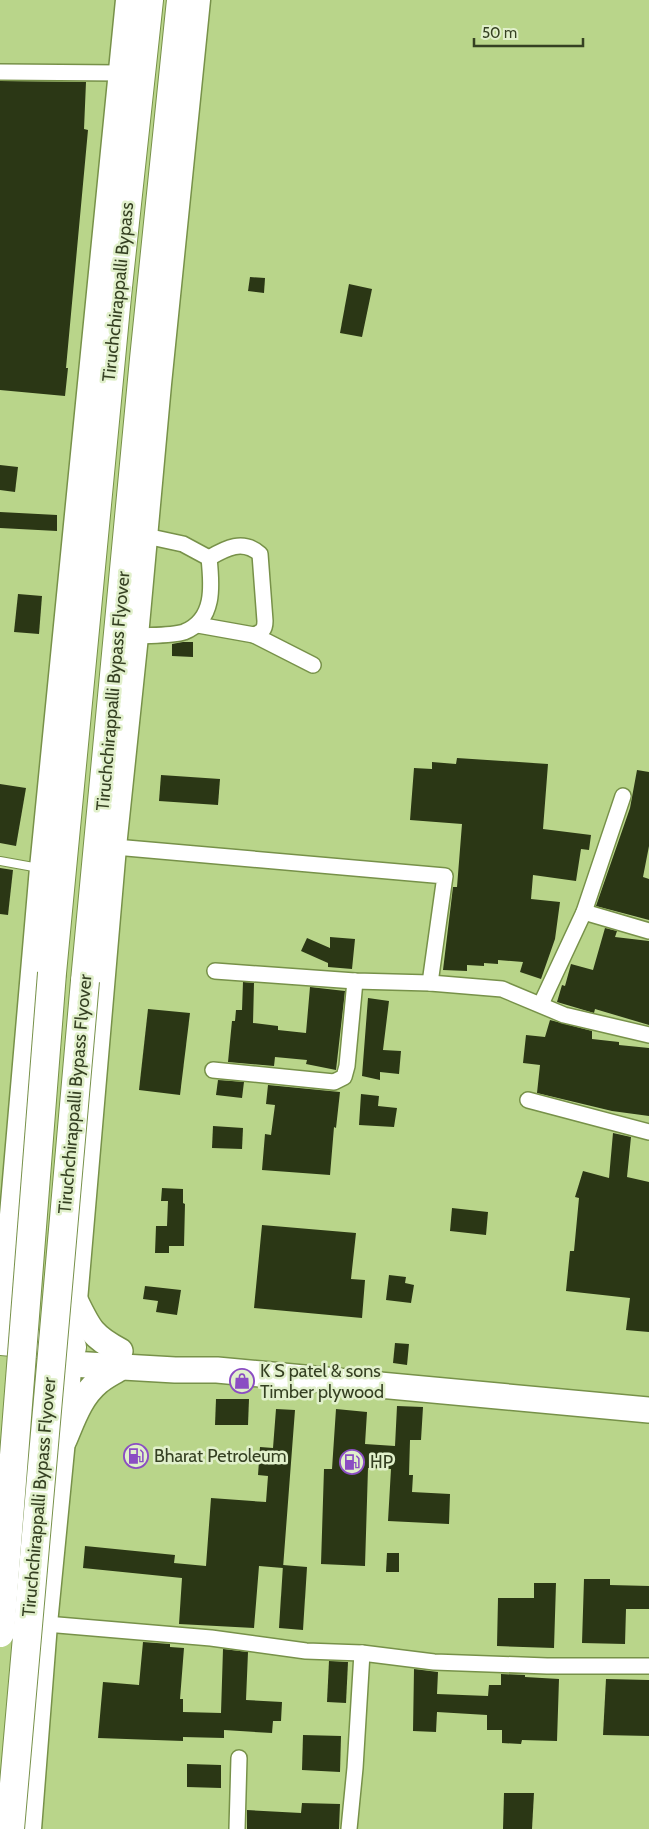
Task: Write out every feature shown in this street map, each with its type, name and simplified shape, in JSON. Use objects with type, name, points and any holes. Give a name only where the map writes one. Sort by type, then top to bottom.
[{"type":"highway","name":"Tiruchchirappalli Bypass","points":[[90,584],[149,0]]},
{"type":"highway","name":"Tiruchchirappalli Bypass","points":[[144,360],[181,0]]},
{"type":"highway","name":"Tiruchchirappalli Bypass Flyover","points":[[10,1829],[85,981],[144,360]]},
{"type":"highway","points":[[144,360],[160,384]]},
{"type":"highway","name":"Tiruchchirappalli Bypass Flyover","points":[[0,1633],[52,974],[90,584]]},
{"type":"highway","points":[[0,1341],[71,1356]]},
{"type":"highway","points":[[0,1359],[71,1356]]},
{"type":"main road","points":[[76,1302],[92,1332],[121,1359]]},
{"type":"main road","points":[[71,1356],[121,1359],[175,1370],[217,1370],[649,1410]]},
{"type":"main road","points":[[64,1440],[78,1407],[98,1382],[121,1359]]},
{"type":"street","points":[[0,1341],[3,1288],[41,868],[127,0]]},
{"type":"street","points":[[30,1829],[46,1624],[64,1440],[115,847],[138,636],[160,384],[199,0]]},
{"type":"street","points":[[0,72],[120,73]]},
{"type":"street","points":[[146,536],[183,544],[209,558]]},
{"type":"street","points":[[209,558],[224,549],[242,546],[253,548],[260,554],[265,628],[261,633],[254,635]]},
{"type":"street","points":[[198,625],[205,614],[210,598],[209,558]]},
{"type":"street","points":[[138,636],[182,632],[198,625],[254,635],[312,665]]},
{"type":"street","points":[[541,1004],[584,912],[623,796]]},
{"type":"street","points":[[115,847],[445,876],[430,983]]},
{"type":"street","points":[[584,912],[649,931]]},
{"type":"street","points":[[216,971],[356,981],[430,983],[502,988],[564,1015],[649,1035]]},
{"type":"street","points":[[213,1070],[334,1082],[344,1077],[347,1066],[356,981]]},
{"type":"street","points":[[528,1100],[649,1132]]},
{"type":"street","points":[[46,1624],[211,1638],[306,1651],[362,1653],[434,1662],[547,1666],[649,1666]]},
{"type":"street","points":[[349,1829],[362,1653]]},
{"type":"street","points":[[237,1829],[239,1758]]},
{"type":"lane","points":[[0,860],[41,868]]},
{"type":"building","points":[[0,81],[86,82],[84,129],[88,130],[65,396],[0,390]]},
{"type":"building","points":[[250,277],[265,278],[264,293],[248,291]]},
{"type":"building","points":[[349,284],[372,289],[362,337],[340,333]]},
{"type":"building","points":[[0,465],[18,467],[15,492],[0,490]]},
{"type":"building","points":[[0,512],[57,515],[57,531],[0,528]]},
{"type":"building","points":[[18,594],[42,596],[39,634],[14,632]]},
{"type":"building","points":[[193,642],[193,657],[172,656],[172,644]]},
{"type":"building","points":[[457,758],[548,764],[543,829],[591,835],[589,850],[581,849],[576,881],[533,875],[531,899],[560,902],[555,939],[541,979],[520,972],[523,962],[498,960],[498,964],[484,963],[484,966],[467,965],[467,971],[443,970],[453,887],[457,887],[462,824],[410,820],[414,768],[432,769],[432,762],[456,764]]},
{"type":"building","points":[[637,770],[649,772],[649,846],[643,877],[649,879],[649,920],[596,906],[630,808]]},
{"type":"building","points":[[161,775],[220,779],[218,805],[159,801]]},
{"type":"building","points":[[0,784],[26,788],[16,846],[0,843]]},
{"type":"building","points":[[0,868],[13,870],[8,915],[0,914]]},
{"type":"building","points":[[605,928],[617,931],[615,937],[649,941],[649,1025],[595,1009],[594,1013],[557,1002],[562,985],[565,986],[571,964],[593,970]]},
{"type":"building","points":[[330,937],[355,939],[352,969],[328,967],[328,963],[301,951],[307,938],[330,948]]},
{"type":"building","points":[[243,982],[254,983],[253,1023],[278,1026],[278,1030],[306,1033],[310,987],[345,991],[336,1070],[306,1064],[307,1060],[275,1057],[274,1066],[228,1062],[232,1021],[235,1021],[236,1010],[242,1010]]},
{"type":"building","points":[[368,998],[389,1001],[383,1050],[401,1051],[399,1074],[380,1072],[380,1080],[362,1076]]},
{"type":"building","points":[[148,1009],[190,1013],[180,1095],[139,1090]]},
{"type":"building","points":[[550,1020],[592,1031],[592,1039],[619,1042],[619,1045],[649,1048],[649,1116],[612,1111],[537,1093],[540,1065],[523,1063],[526,1035],[545,1037]]},
{"type":"building","points":[[218,1080],[244,1082],[242,1098],[216,1095]]},
{"type":"building","points":[[268,1085],[340,1092],[336,1128],[334,1127],[330,1175],[262,1170],[265,1134],[271,1135],[275,1105],[266,1104]]},
{"type":"building","points":[[361,1094],[379,1096],[378,1106],[397,1108],[394,1127],[359,1125]]},
{"type":"building","points":[[213,1126],[243,1128],[242,1149],[212,1148]]},
{"type":"building","points":[[613,1133],[631,1137],[627,1177],[649,1182],[649,1332],[626,1330],[630,1298],[566,1291],[570,1251],[574,1251],[579,1198],[575,1197],[583,1171],[609,1178]]},
{"type":"building","points":[[162,1188],[183,1189],[183,1203],[185,1204],[184,1246],[169,1246],[169,1253],[155,1253],[156,1226],[167,1226],[168,1201],[161,1201]]},
{"type":"building","points":[[452,1208],[488,1212],[486,1235],[450,1231]]},
{"type":"building","points":[[262,1225],[356,1233],[351,1279],[365,1280],[362,1318],[254,1308]]},
{"type":"building","points":[[389,1275],[406,1277],[405,1283],[414,1285],[411,1303],[386,1300]]},
{"type":"building","points":[[145,1286],[181,1290],[177,1315],[156,1312],[158,1301],[143,1299]]},
{"type":"building","points":[[395,1343],[409,1344],[407,1365],[393,1363]]},
{"type":"building","points":[[216,1399],[249,1399],[248,1425],[215,1425]]},
{"type":"building","points":[[397,1406],[423,1407],[421,1440],[410,1440],[409,1475],[413,1475],[412,1492],[450,1494],[449,1524],[388,1521],[391,1469],[368,1468],[365,1566],[321,1564],[324,1469],[332,1469],[336,1409],[367,1412],[365,1444],[395,1446]]},
{"type":"building","points":[[276,1409],[295,1410],[283,1568],[259,1566],[254,1628],[179,1624],[182,1578],[83,1568],[85,1546],[175,1555],[174,1563],[206,1566],[211,1498],[266,1502],[268,1476],[258,1475],[260,1447],[273,1448]]},
{"type":"building","points":[[387,1553],[399,1553],[399,1572],[386,1572]]},
{"type":"building","points":[[283,1565],[307,1567],[303,1630],[279,1628]]},
{"type":"building","points":[[584,1579],[610,1579],[610,1585],[649,1586],[649,1609],[626,1609],[625,1644],[582,1643]]},
{"type":"building","points":[[534,1583],[556,1583],[554,1648],[497,1646],[498,1598],[534,1598]]},
{"type":"building","points":[[143,1642],[170,1644],[170,1647],[184,1648],[180,1699],[183,1699],[183,1712],[221,1713],[223,1649],[248,1652],[246,1700],[282,1702],[281,1721],[273,1721],[272,1733],[224,1730],[224,1738],[183,1737],[183,1741],[98,1738],[103,1682],[139,1685]]},
{"type":"building","points":[[329,1661],[348,1662],[346,1703],[327,1702]]},
{"type":"building","points":[[414,1669],[438,1672],[437,1694],[488,1696],[489,1685],[501,1685],[501,1674],[559,1679],[557,1741],[522,1740],[521,1744],[502,1743],[502,1730],[487,1730],[487,1715],[437,1712],[436,1732],[413,1731]]},
{"type":"building","points":[[606,1679],[649,1680],[649,1736],[603,1735]]},
{"type":"building","points":[[303,1735],[341,1736],[340,1772],[302,1770]]},
{"type":"building","points":[[187,1764],[221,1765],[221,1788],[187,1787]]},
{"type":"building","points":[[504,1793],[534,1793],[532,1829],[503,1829]]},
{"type":"building","points":[[302,1803],[340,1804],[339,1829],[247,1829],[247,1810],[301,1813]]},
{"type":"place","name":"K S patel & sons Timber plywood","points":[[242,1381]]},
{"type":"place","name":"Bharat Petroleum","points":[[136,1456]]},
{"type":"place","name":"HP","points":[[352,1462]]}]
